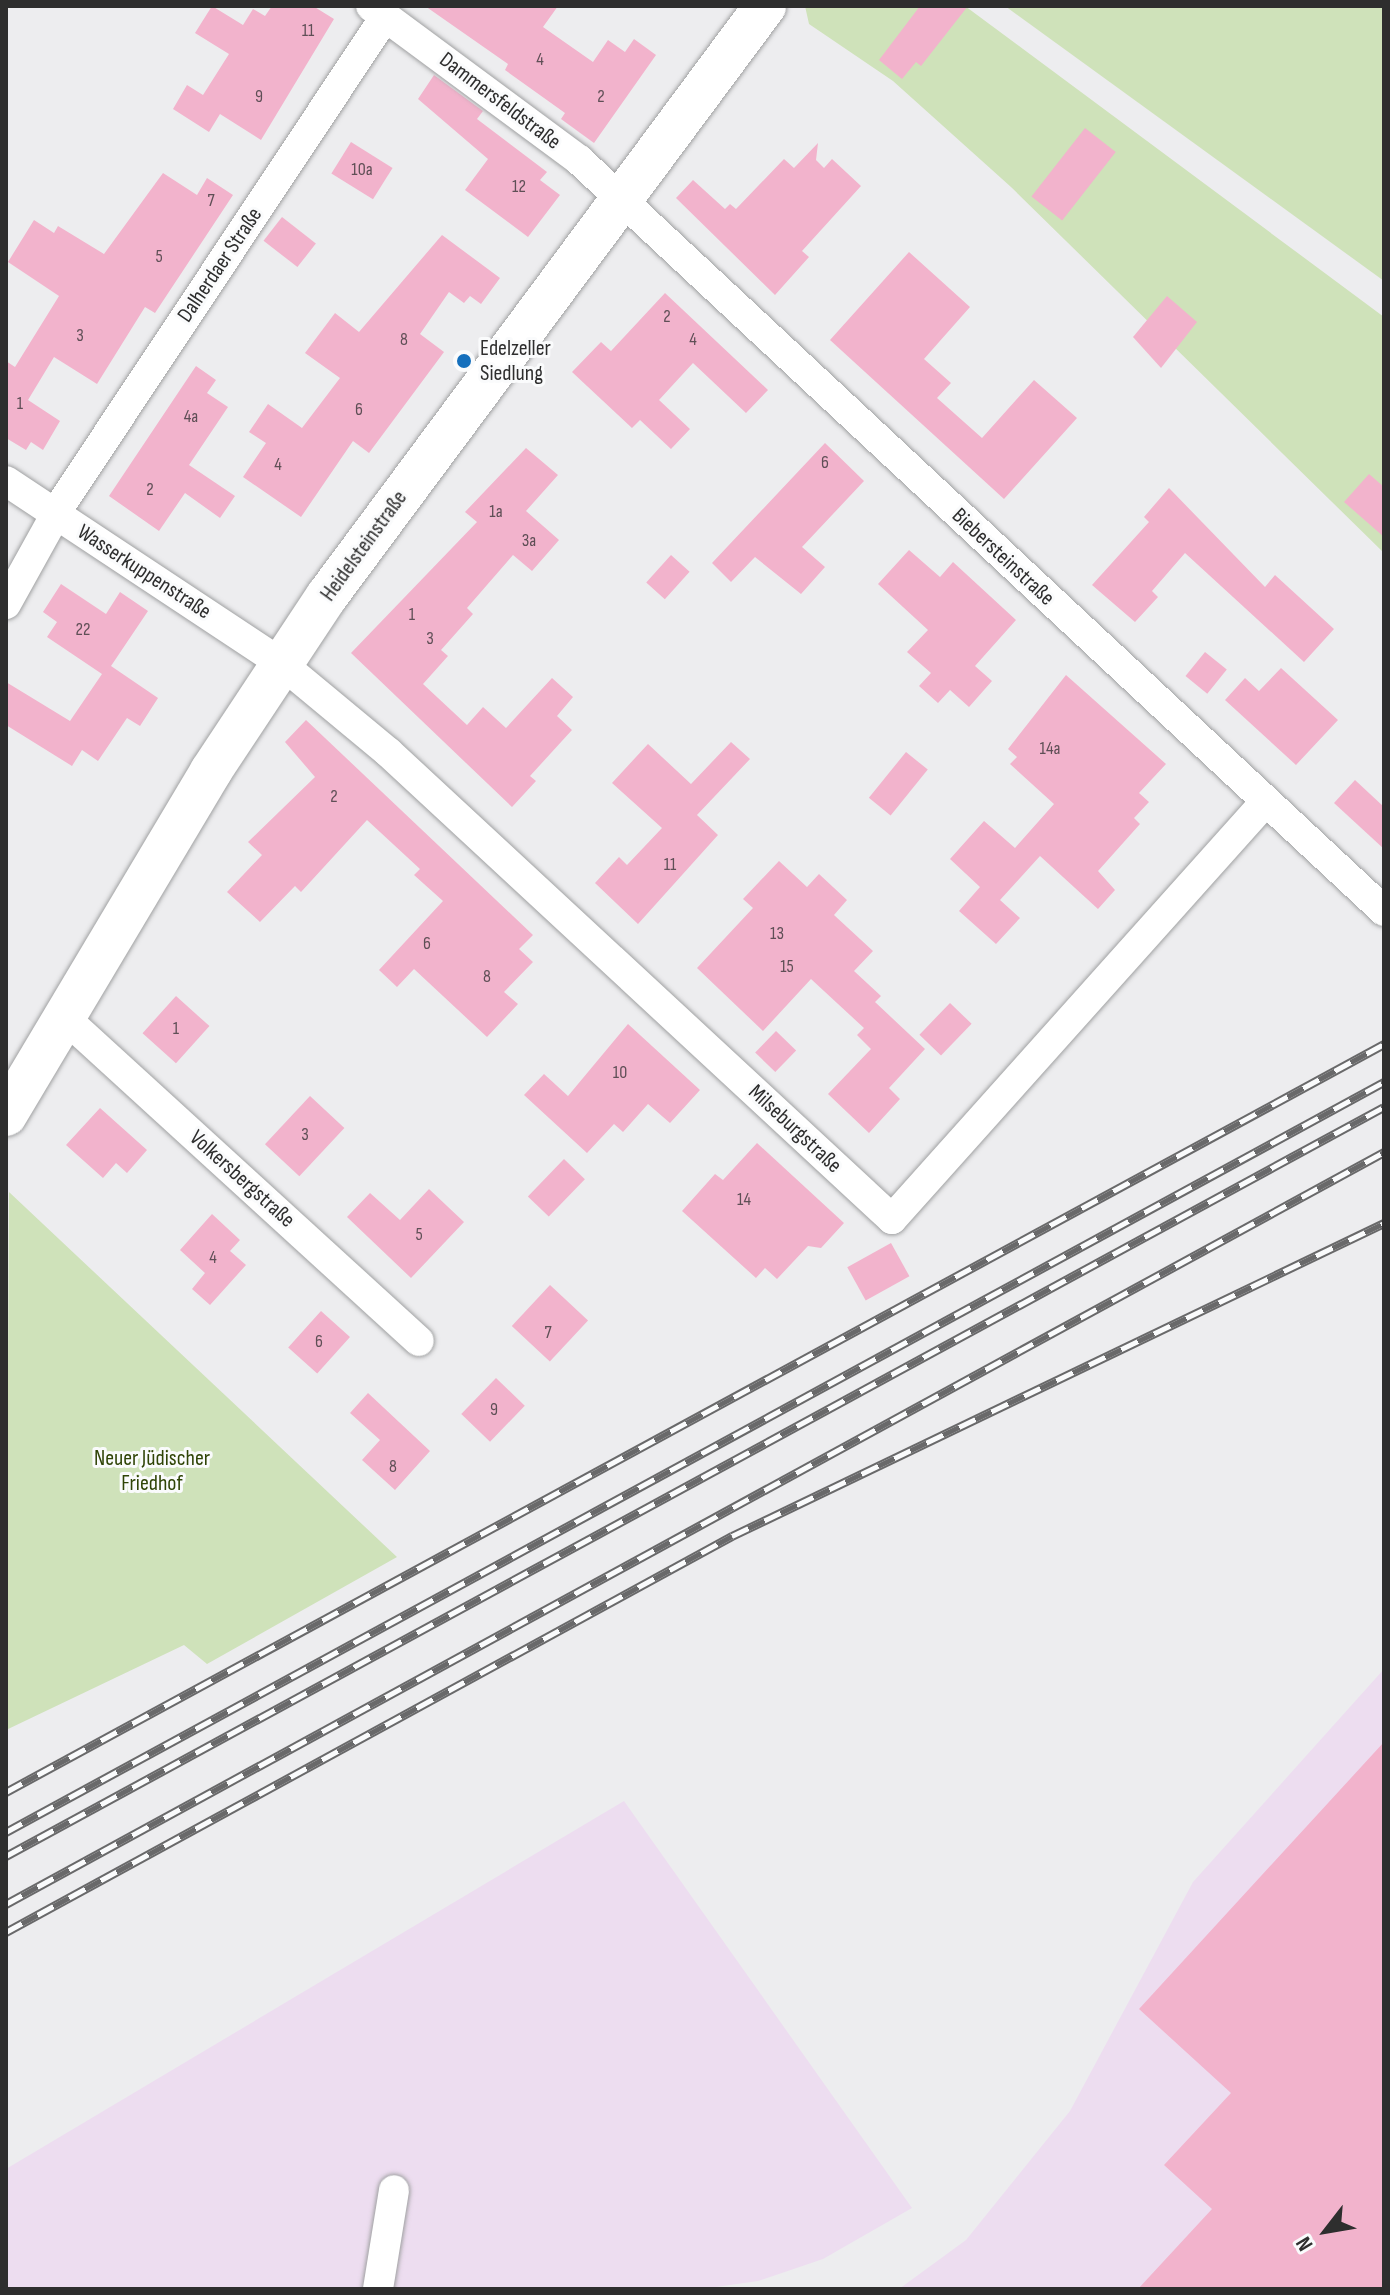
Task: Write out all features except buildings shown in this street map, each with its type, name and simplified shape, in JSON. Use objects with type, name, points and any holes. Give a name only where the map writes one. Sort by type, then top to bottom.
[{"type":"main road","name":"Heidelsteinstraße","points":[[6,1115],[211,771],[282,664],[622,205],[765,6]]},
{"type":"street","name":"Dammersfeldstraße","points":[[378,11],[579,160],[622,205]]},
{"type":"street","name":"Dalherdaer Straße","points":[[6,604],[56,514],[378,11]]},
{"type":"street","name":"Biebersteinstraße","points":[[622,205],[1384,911]]},
{"type":"street","name":"Wasserkuppenstraße","points":[[6,481],[282,664]]},
{"type":"street","name":"Milseburgstraße","points":[[282,664],[388,752],[892,1219],[1266,801]]},
{"type":"street","name":"Volkersbergstraße","points":[[65,1018],[419,1341]]},
{"type":"street","points":[[378,2289],[394,2190]]},
{"type":"shaded area","points":[[1384,1669],[1384,2289],[899,2289],[966,2240],[1070,2111],[1193,1882]]},
{"type":"shaded area","points":[[624,1801],[912,2208],[823,2259],[758,2281],[702,2289],[6,2289],[6,2169]]},
{"type":"green space","points":[[805,6],[965,6],[1384,317],[1384,553],[1011,187],[893,81],[809,24]]},
{"type":"green space","points":[[1005,6],[1384,6],[1384,281]]},
{"type":"green space","name":"Neuer Jüdischer Friedhof","points":[[9,1192],[397,1557],[207,1664],[184,1645],[6,1730]]},
{"type":"railway","points":[[6,1792],[1384,1044]]},
{"type":"railway","points":[[6,1832],[1384,1082]]},
{"type":"railway","points":[[6,1856],[1384,1107]]},
{"type":"railway","points":[[6,1904],[1384,1152]]},
{"type":"railway","points":[[6,1932],[732,1536],[1384,1223]]},
{"type":"place","name":"Edelzeller Siedlung","points":[[464,361]]}]
